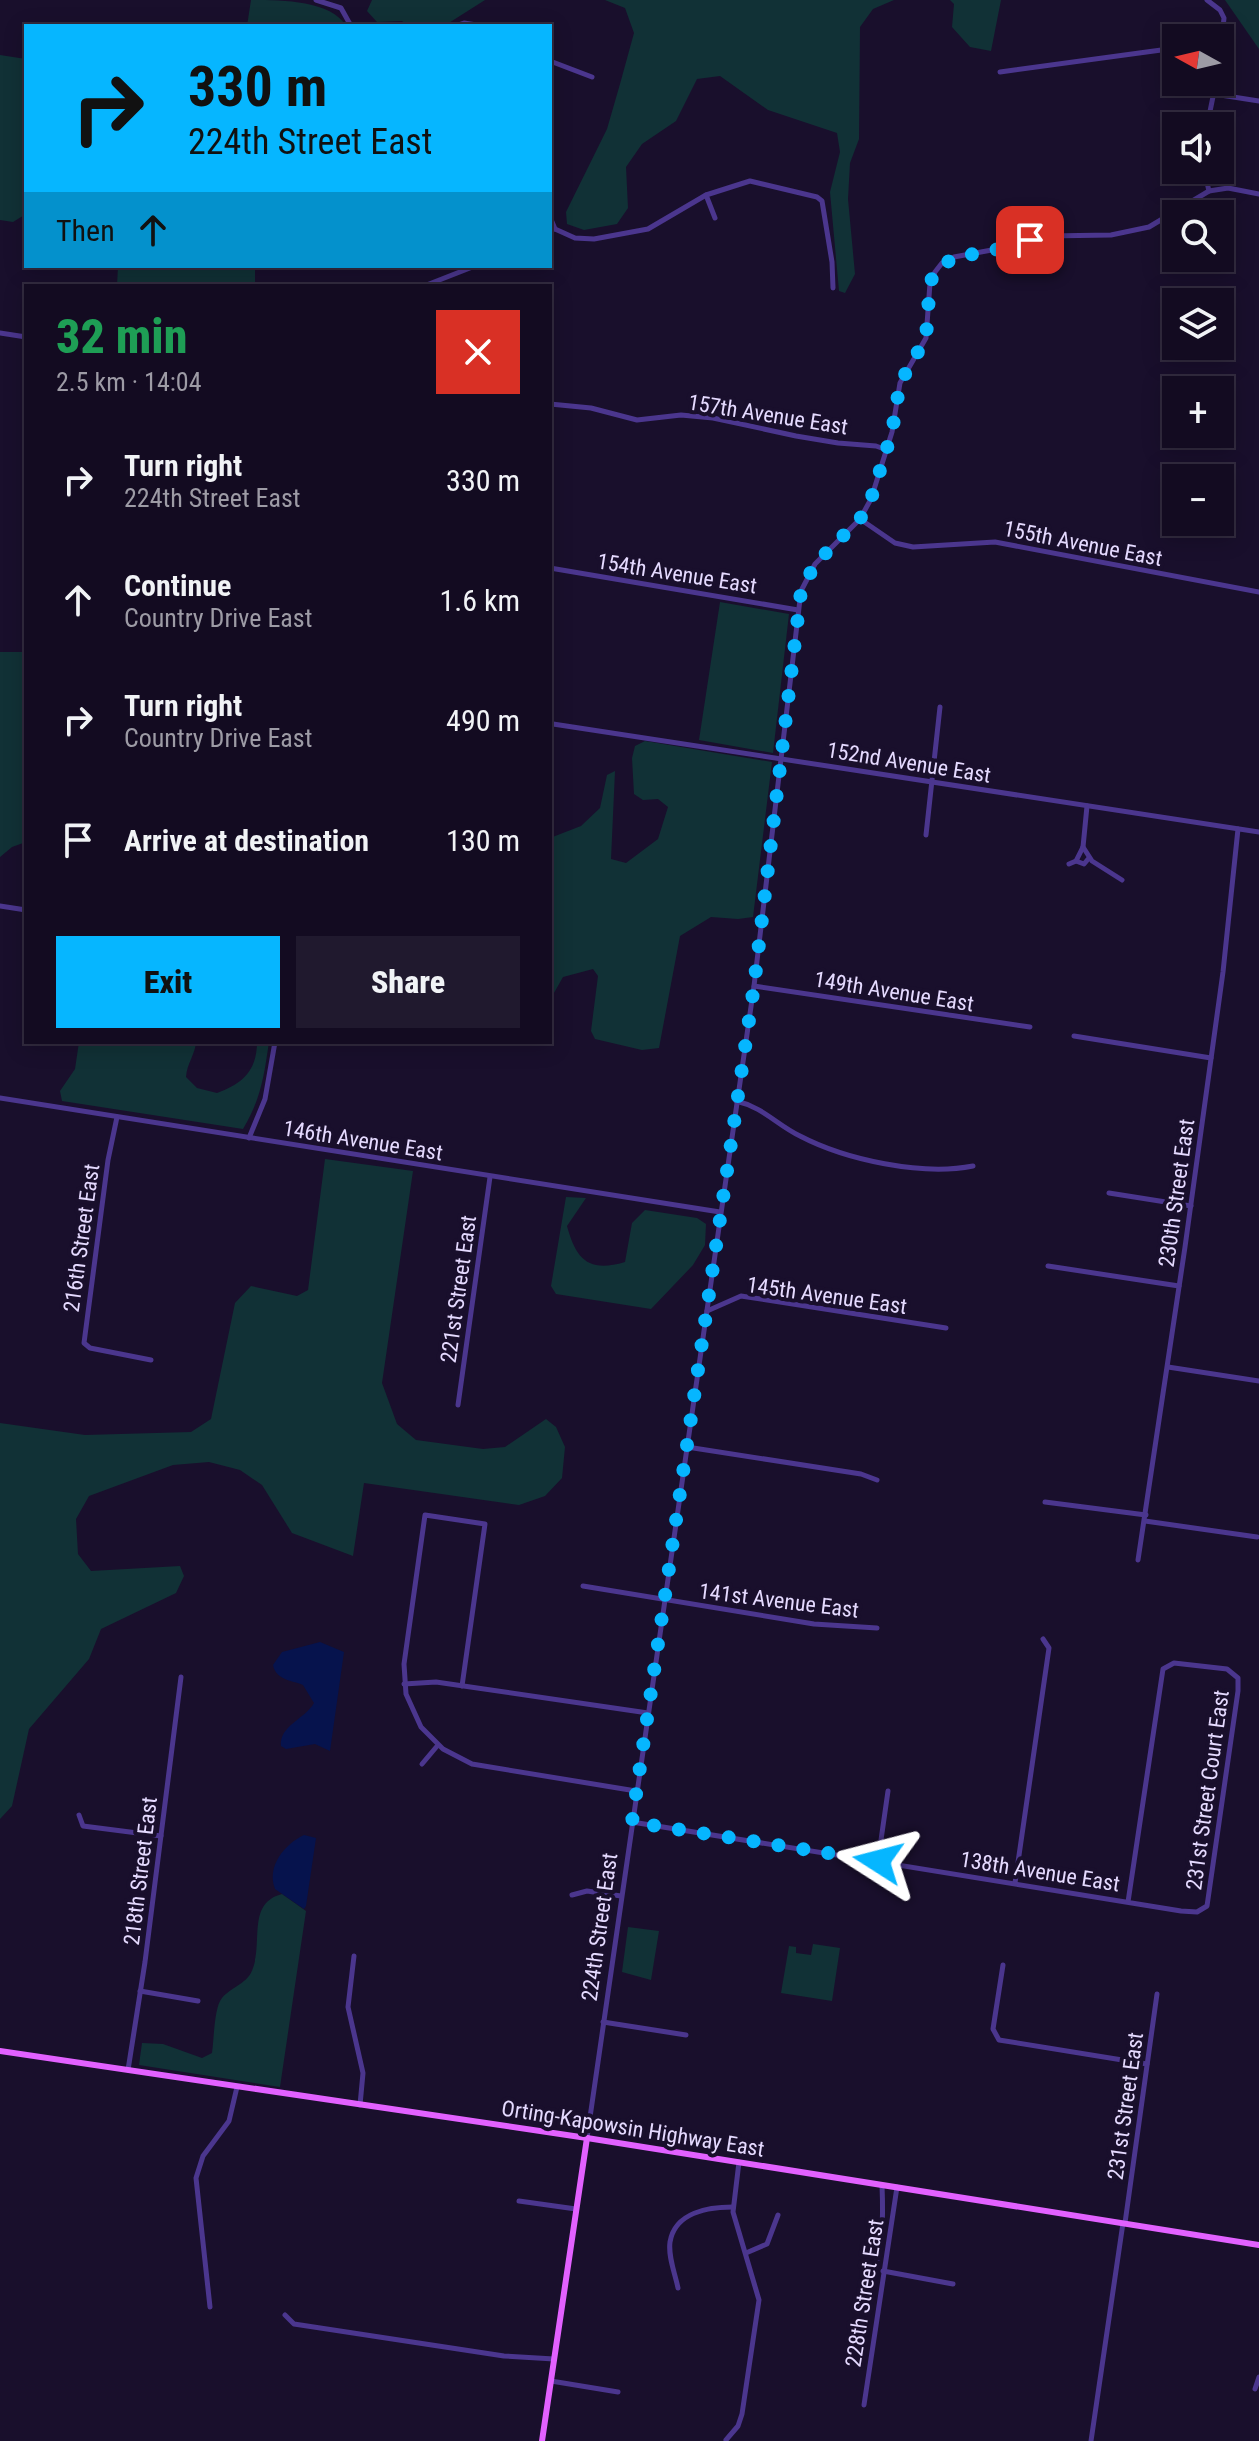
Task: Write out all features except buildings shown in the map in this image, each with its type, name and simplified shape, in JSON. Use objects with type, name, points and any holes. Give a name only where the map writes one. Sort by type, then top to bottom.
[{"type":"main road","name":"Orting-Kapowsin Highway East","points":[[0,2051],[587,2138],[1259,2245]]},
{"type":"main road","name":"224th Street East","points":[[542,2441],[587,2138]]},
{"type":"street","points":[[316,0],[341,8],[350,24]]},
{"type":"street","points":[[1207,0],[1220,10],[1223,24]]},
{"type":"street","points":[[1000,72],[1162,50]]},
{"type":"street","points":[[552,62],[592,77]]},
{"type":"street","points":[[1227,96],[1259,101]]},
{"type":"street","points":[[552,222],[555,229],[575,238],[594,239],[648,229],[706,195],[735,184],[754,181],[820,198],[832,262],[833,288]]},
{"type":"street","points":[[1207,184],[1209,191],[1228,188],[1259,194]]},
{"type":"street","name":"224th Street East","points":[[587,2138],[754,986],[801,591],[811,570],[860,519],[871,499],[894,423],[900,383],[926,338],[930,283],[942,263],[954,257],[988,252],[1047,236],[1111,235],[1149,227],[1209,191]]},
{"type":"street","points":[[706,195],[715,218]]},
{"type":"street","points":[[552,233],[555,229]]},
{"type":"street","points":[[429,284],[470,268]]},
{"type":"street","points":[[0,333],[24,337]]},
{"type":"street","name":"157th Avenue East","points":[[552,404],[591,408],[637,420],[681,415],[713,418],[796,436],[887,450]]},
{"type":"street","name":"155th Avenue East","points":[[860,519],[895,543],[913,547],[995,542],[1259,592]]},
{"type":"street","name":"154th Avenue East","points":[[552,568],[798,610]]},
{"type":"street","points":[[926,835],[940,707]]},
{"type":"street","name":"152nd Avenue East","points":[[553,724],[1259,832]]},
{"type":"street","points":[[1087,806],[1083,847],[1072,862],[1084,864],[1089,858]]},
{"type":"street","name":"230th Street East","points":[[1138,1560],[1191,1206],[1238,829]]},
{"type":"street","points":[[1083,847],[1089,858],[1122,880]]},
{"type":"street","points":[[0,906],[24,910]]},
{"type":"street","name":"149th Avenue East","points":[[754,986],[1030,1027]]},
{"type":"street","points":[[1074,1036],[1211,1058]]},
{"type":"street","points":[[249,1138],[265,1099],[275,1044]]},
{"type":"street","name":"146th Avenue East","points":[[0,1098],[720,1212]]},
{"type":"street","points":[[736,1101],[761,1109],[791,1132],[843,1155],[940,1171],[973,1166]]},
{"type":"street","name":"216th Street East","points":[[117,1117],[108,1160],[84,1343],[87,1347],[151,1360]]},
{"type":"street","name":"221st Street East","points":[[458,1405],[490,1177]]},
{"type":"street","points":[[1109,1193],[1191,1206]]},
{"type":"street","points":[[1048,1266],[1179,1286]]},
{"type":"street","name":"145th Avenue East","points":[[706,1312],[741,1296],[946,1328]]},
{"type":"street","points":[[1168,1367],[1259,1381]]},
{"type":"street","points":[[687,1447],[861,1474],[877,1480]]},
{"type":"street","points":[[1045,1502],[1257,1537]]},
{"type":"street","points":[[462,1686],[485,1524],[425,1515],[405,1654],[404,1684],[415,1717],[438,1745],[461,1760],[482,1767],[636,1791]]},
{"type":"street","name":"141st Avenue East","points":[[583,1586],[814,1624],[877,1628]]},
{"type":"street","points":[[1015,1883],[1049,1648],[1043,1639]]},
{"type":"street","name":"231st Street Court East","points":[[1128,1902],[1161,1676],[1165,1666],[1174,1663],[1227,1669],[1238,1682],[1214,1865],[1205,1909]]},
{"type":"street","name":"218th Street East","points":[[128,2070],[181,1677]]},
{"type":"street","points":[[404,1684],[425,1682],[462,1686],[648,1713]]},
{"type":"street","points":[[422,1764],[438,1745]]},
{"type":"street","points":[[878,1861],[888,1791]]},
{"type":"street","points":[[79,1815],[83,1826],[161,1836]]},
{"type":"street","name":"138th Avenue East","points":[[632,1822],[1192,1912],[1205,1909]]},
{"type":"street","points":[[572,1895],[587,1891],[621,1896]]},
{"type":"street","points":[[354,1956],[348,2007],[363,2073],[360,2105]]},
{"type":"street","points":[[1003,1965],[993,2029],[997,2038],[1003,2042],[1147,2064]]},
{"type":"street","points":[[140,1991],[198,2001]]},
{"type":"street","name":"231st Street East","points":[[1091,2441],[1157,1994]]},
{"type":"street","points":[[603,2022],[686,2035]]},
{"type":"street","points":[[210,2307],[196,2178],[203,2156],[229,2121],[237,2087]]},
{"type":"street","points":[[726,2440],[740,2420],[759,2300],[733,2207],[739,2162]]},
{"type":"street","points":[[866,2280],[874,2271],[878,2251],[883,2217],[882,2185]]},
{"type":"street","name":"228th Street East","points":[[864,2405],[897,2187]]},
{"type":"street","points":[[519,2201],[576,2209]]},
{"type":"street","points":[[678,2288],[670,2251],[673,2234],[687,2218],[700,2210],[733,2207]]},
{"type":"street","points":[[746,2253],[767,2244],[778,2215]]},
{"type":"street","points":[[883,2271],[953,2284]]},
{"type":"street","points":[[285,2315],[294,2324],[504,2356],[554,2359]]},
{"type":"street","points":[[1255,2389],[1259,2377]]},
{"type":"street","points":[[551,2381],[618,2392]]},
{"type":"green space","points":[[251,0],[289,1],[317,6],[339,17],[344,24],[247,24]]},
{"type":"green space","points":[[372,0],[485,0],[447,24],[377,22],[367,11]]},
{"type":"green space","points":[[605,0],[894,0],[873,9],[860,27],[859,139],[850,163],[848,199],[855,274],[845,293],[839,291],[830,192],[840,152],[837,133],[768,110],[720,76],[697,79],[676,121],[642,144],[626,167],[628,208],[617,224],[584,230],[567,224],[566,212],[607,129],[634,33],[625,8]]},
{"type":"green space","points":[[950,0],[1001,0],[991,51],[970,47],[952,27],[954,4]]},
{"type":"green space","points":[[1225,0],[1259,0],[1259,49]]},
{"type":"green space","points":[[0,55],[24,59],[24,215],[13,222],[0,220]]},
{"type":"green space","points":[[118,268],[257,268],[255,284],[117,284]]},
{"type":"green space","points":[[720,602],[789,614],[773,753],[699,740]]},
{"type":"green space","points":[[0,652],[24,652],[24,843],[12,847],[0,857]]},
{"type":"green space","points":[[645,741],[772,762],[753,917],[711,917],[680,936],[659,1048],[642,1050],[595,1039],[591,1031],[598,976],[593,969],[563,977],[552,996],[552,837],[581,826],[600,808],[607,775],[615,771],[611,859],[626,863],[658,839],[668,807],[658,799],[643,800],[634,794],[632,758],[635,746]]},
{"type":"green space","points":[[79,1044],[196,1044],[186,1077],[197,1088],[217,1093],[241,1081],[251,1069],[257,1044],[269,1044],[258,1097],[243,1129],[62,1101],[60,1091],[75,1069]]},
{"type":"green space","points":[[325,1159],[413,1171],[382,1383],[397,1424],[416,1440],[483,1449],[505,1447],[546,1419],[556,1427],[565,1447],[562,1478],[545,1496],[519,1505],[364,1483],[353,1556],[292,1533],[262,1485],[240,1470],[209,1462],[173,1465],[89,1496],[76,1519],[78,1554],[91,1571],[180,1566],[184,1576],[176,1593],[101,1629],[89,1659],[29,1729],[12,1806],[0,1819],[0,1423],[85,1435],[191,1432],[211,1419],[235,1303],[251,1286],[297,1296],[308,1290]]},
{"type":"green space","points":[[566,1197],[586,1198],[567,1226],[580,1255],[593,1264],[602,1266],[625,1262],[632,1223],[645,1210],[697,1218],[706,1224],[705,1245],[693,1265],[651,1309],[556,1294],[551,1286]]},
{"type":"green space","points":[[282,1894],[306,1911],[280,2087],[139,2065],[142,2043],[163,2044],[202,2058],[212,2053],[219,2002],[251,1973],[256,1957],[260,1914],[271,1899]]},
{"type":"green space","points":[[628,1927],[659,1931],[651,1980],[622,1972]]},
{"type":"green space","points":[[813,1944],[840,1948],[832,2001],[781,1993],[789,1946],[796,1947],[796,1953],[811,1955]]},
{"type":"shaded area","points":[[320,1642],[344,1652],[330,1751],[315,1744],[286,1749],[281,1746],[284,1733],[314,1703],[303,1685],[281,1677],[273,1665],[282,1652]]},
{"type":"shaded area","points":[[304,1835],[316,1838],[304,1909],[275,1889],[273,1872],[284,1850]]},
{"type":"route","points":[[878,1861],[632,1822],[754,986],[801,591],[815,564],[860,519],[871,499],[892,432],[900,383],[926,338],[930,283],[935,272],[942,263],[954,257],[988,252],[1030,240]]}]
